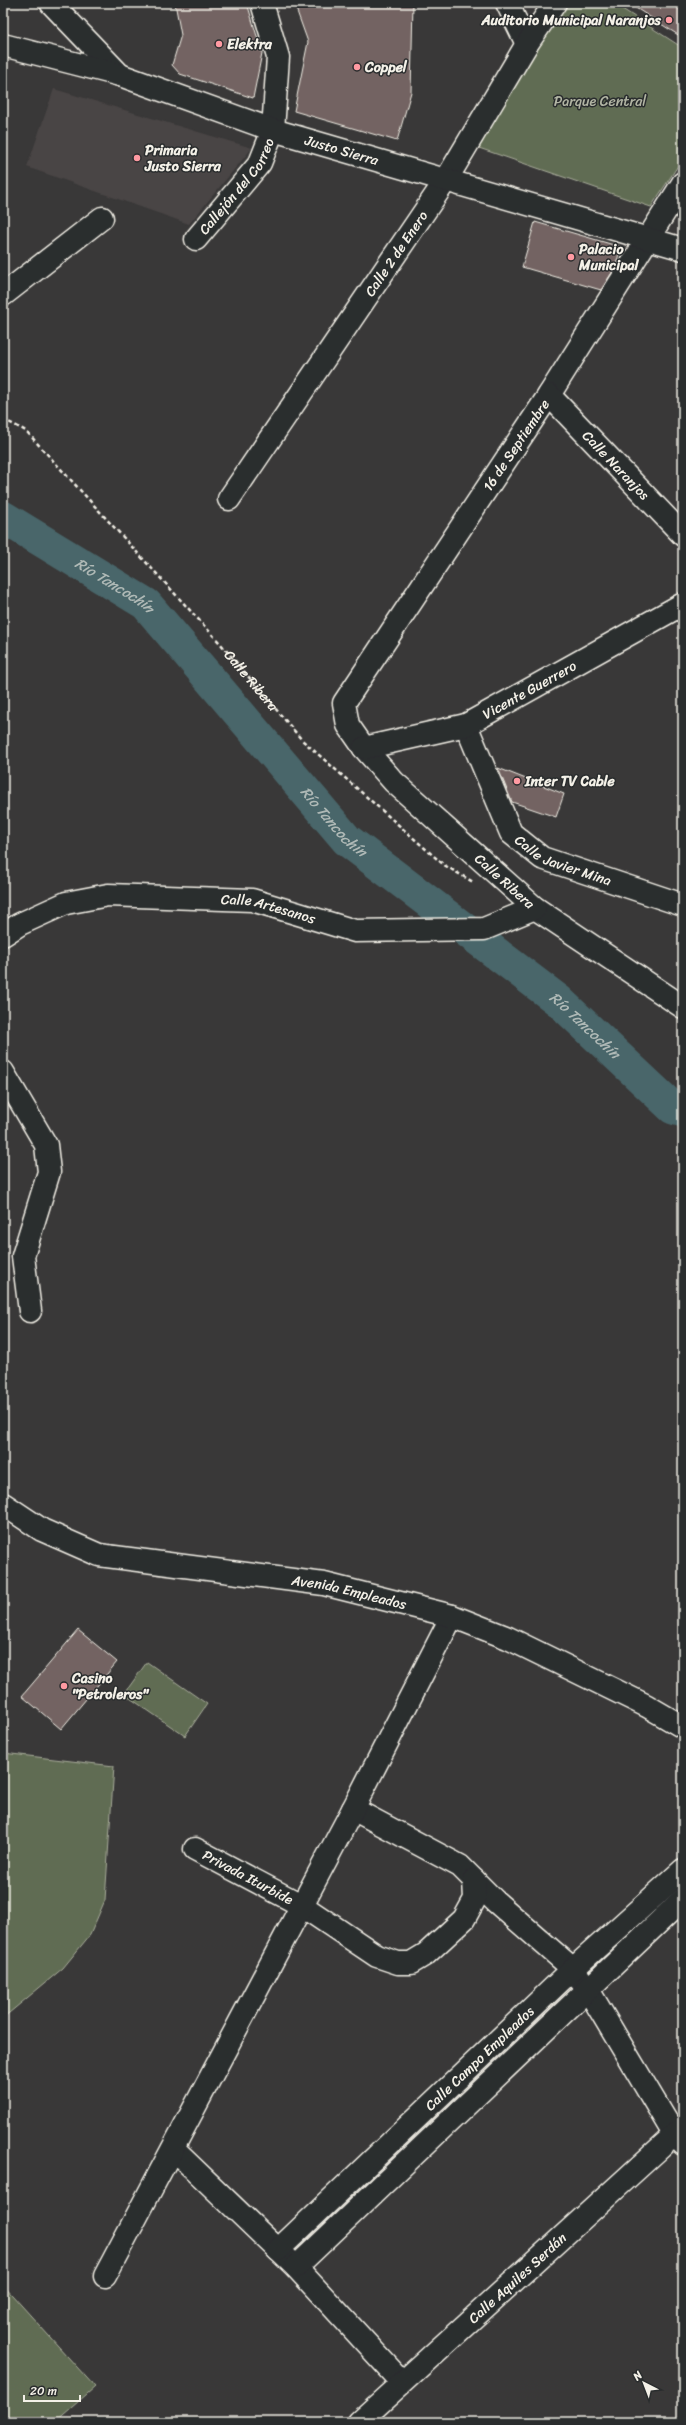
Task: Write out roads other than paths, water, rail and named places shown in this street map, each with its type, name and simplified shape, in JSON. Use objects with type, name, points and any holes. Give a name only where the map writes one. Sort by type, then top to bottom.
[{"type":"street","points":[[51,3],[120,75]]},
{"type":"street","name":"Callejón del Correo","points":[[196,238],[260,163],[273,130],[278,57],[262,3]]},
{"type":"street","points":[[507,3],[528,44]]},
{"type":"street","name":"Calle 2 de Enero","points":[[229,499],[446,180],[528,44],[555,3]]},
{"type":"street","name":"Justo Sierra","points":[[3,45],[120,75],[273,130],[683,249]]},
{"type":"street","name":"16 de Septiembre","points":[[344,704],[549,395],[683,183]]},
{"type":"street","points":[[3,295],[102,218]]},
{"type":"street","name":"Calle Naranjos","points":[[549,395],[683,535]]},
{"type":"street","name":"Vicente Guerrero","points":[[364,748],[466,725],[683,604]]},
{"type":"street","name":"Calle Ribera","points":[[344,704],[348,724],[364,748],[394,782],[536,908],[683,1007]]},
{"type":"street","name":"Calle Javier Mina","points":[[466,725],[511,833],[542,858],[683,905]]},
{"type":"street","name":"Calle Artesanos","points":[[3,935],[20,924],[66,903],[108,895],[252,900],[356,931],[484,929],[536,908]]},
{"type":"street","points":[[3,1072],[46,1145],[49,1172],[23,1256],[30,1311]]},
{"type":"street","name":"Avenida Empleados","points":[[3,1504],[42,1530],[98,1554],[324,1584],[452,1616],[508,1638],[647,1706],[683,1727]]},
{"type":"street","points":[[105,2276],[353,1809],[452,1616]]},
{"type":"street","points":[[353,1809],[460,1866],[495,1901],[573,1969],[588,1988],[680,2135]]},
{"type":"street","name":"Privada Iturbide","points":[[195,1849],[302,1906],[377,1956],[398,1963],[411,1962],[426,1954],[464,1919],[475,1899],[474,1880]]},
{"type":"street","name":"Calle Campo Empleados","points":[[278,2250],[573,1969],[683,1870]]},
{"type":"street","name":"Calle Campo Empleados","points":[[296,2267],[683,1899]]},
{"type":"street","name":"Calle Aquiles Serdán","points":[[359,2422],[680,2135]]},
{"type":"street","points":[[173,2149],[296,2267],[402,2382]]},
{"type":"waterway","name":"Río Tancochín","points":[[3,517],[146,604],[347,840],[559,1001],[673,1108],[683,1111]]},
{"type":"place","name":"Auditorio Municipal Naranjos","points":[[669,20]]},
{"type":"place","name":"Elektra","points":[[219,44]]},
{"type":"place","name":"Coppel","points":[[357,67]]},
{"type":"place","name":"Primaria Justo Sierra","points":[[137,158]]},
{"type":"place","name":"Palacio Municipal","points":[[571,257]]},
{"type":"place","name":"Inter TV Cable","points":[[517,781]]},
{"type":"place","name":"Casino \"Petroleros\"","points":[[64,1686]]},
{"type":"park label","name":"Parque Central","points":[[600,101]]}]
